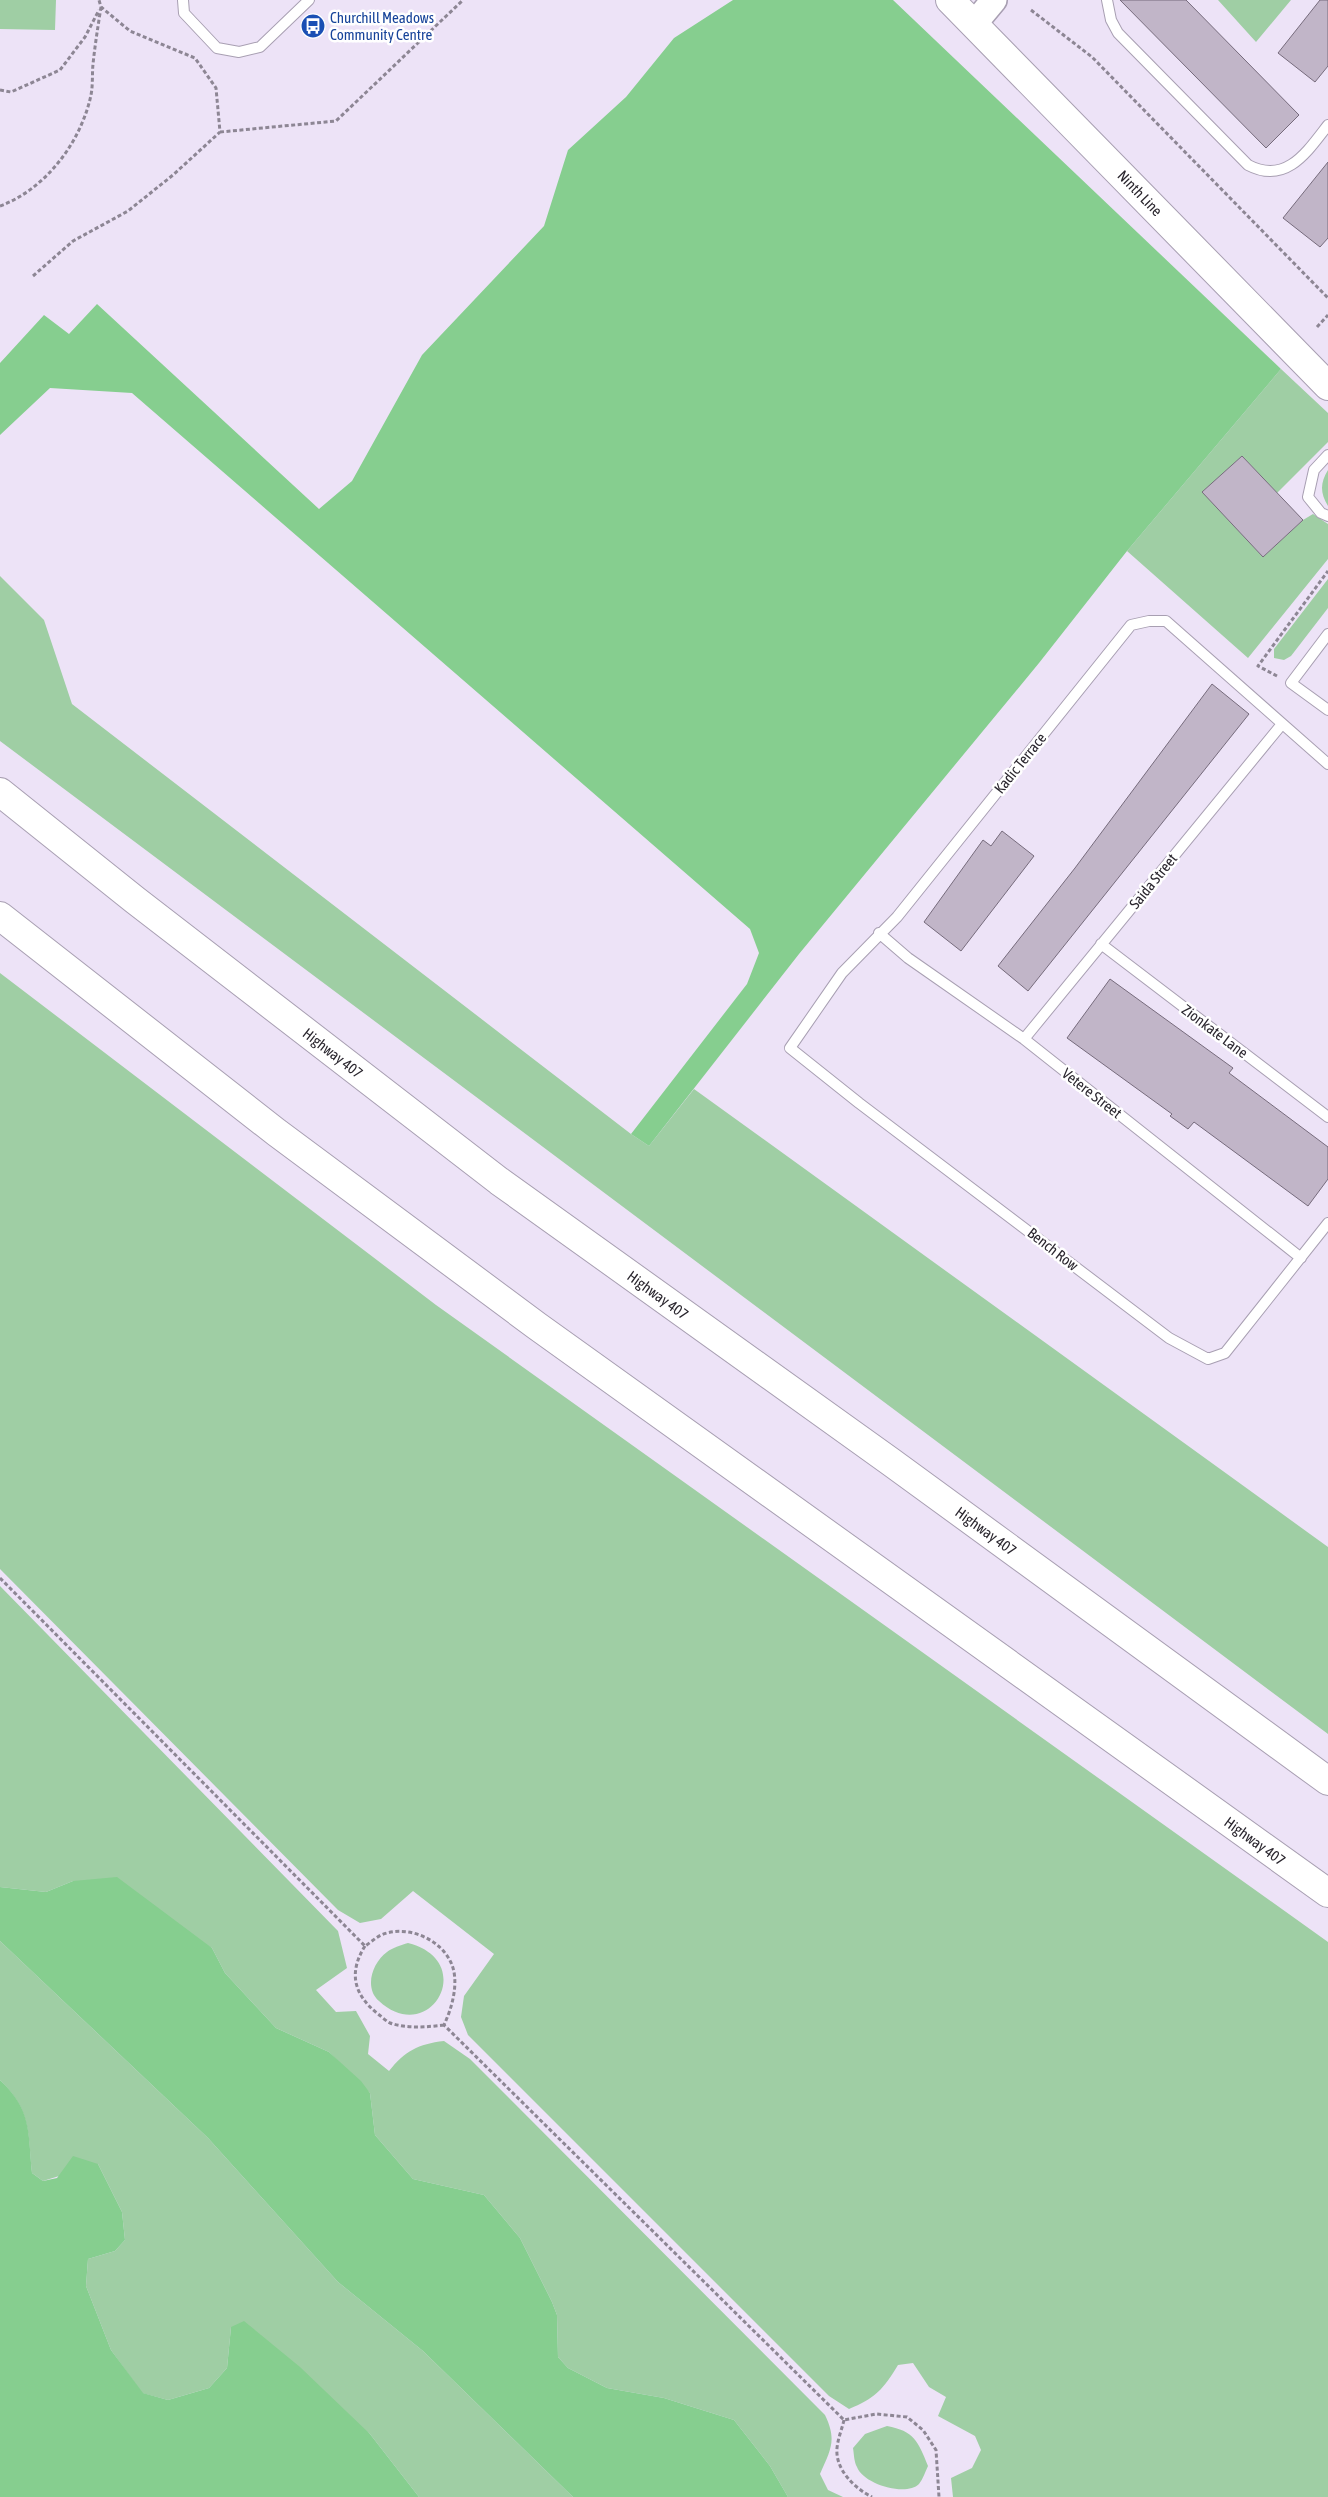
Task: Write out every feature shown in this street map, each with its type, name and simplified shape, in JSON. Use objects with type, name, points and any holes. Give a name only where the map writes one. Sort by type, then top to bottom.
[{"type":"main road","name":"Ninth Line","points":[[950,0],[1328,386]]},
{"type":"main road","name":"Highway 407","points":[[0,792],[135,900],[499,1181],[891,1462],[1328,1781]]},
{"type":"main road","name":"Highway 407","points":[[0,916],[276,1132],[529,1320],[1328,1893]]},
{"type":"street","points":[[974,24],[994,0]]},
{"type":"lane","points":[[183,0],[184,12],[217,48],[239,52],[260,47],[309,0]]},
{"type":"lane","points":[[1107,0],[1111,20],[1118,33],[1248,165],[1264,172],[1280,170],[1292,165],[1308,152],[1328,125]]},
{"type":"lane","points":[[1328,455],[1314,470],[1308,497],[1321,513],[1328,516]]},
{"type":"lane","name":"Kadic Terrace","points":[[790,1048],[842,973],[896,917],[1131,625],[1149,621],[1166,621],[1328,764]]},
{"type":"lane","points":[[1328,634],[1291,683],[1328,710]]},
{"type":"lane","name":"Saida Street","points":[[1024,1039],[1282,724]]},
{"type":"lane","name":"Vetere Street","points":[[879,933],[908,958],[1024,1039],[1301,1258]]},
{"type":"lane","name":"Zionkate Lane","points":[[1101,944],[1328,1118]]},
{"type":"lane","name":"Bench Row","points":[[790,1048],[859,1103],[1170,1338],[1208,1359],[1225,1353],[1328,1223]]},
{"type":"path","points":[[0,206],[10,202],[43,180],[62,158],[82,122],[91,94],[101,7],[99,0]]},
{"type":"path","points":[[33,276],[73,241],[128,211],[220,132],[336,121],[463,0]]},
{"type":"path","points":[[0,90],[12,92],[60,70],[85,37],[101,7]]},
{"type":"path","points":[[101,7],[130,31],[195,58],[216,88],[220,132]]},
{"type":"path","points":[[1031,10],[1092,57],[1328,298]]},
{"type":"path","points":[[1317,327],[1328,314]]},
{"type":"path","points":[[1291,683],[1258,666],[1328,571]]},
{"type":"path","points":[[0,1578],[365,1946]]},
{"type":"path","points":[[404,1932],[425,1936],[442,1947],[453,1966],[454,1989],[450,2011],[444,2025],[421,2028],[390,2023],[369,2007],[356,1987],[357,1963],[365,1946],[382,1935],[404,1932]]},
{"type":"path","points":[[444,2025],[844,2420]]},
{"type":"path","points":[[844,2420],[876,2414],[907,2417],[923,2430],[936,2450],[939,2497]]},
{"type":"path","points":[[844,2420],[837,2449],[841,2470],[860,2491],[872,2497]]},
{"type":"green space","points":[[0,0],[56,0],[55,30],[0,29]]},
{"type":"green space","points":[[733,0],[893,0],[1281,369],[1127,551],[1039,663],[799,954],[649,1146],[631,1134],[747,984],[759,953],[750,929],[132,393],[50,388],[0,435],[0,363],[44,315],[69,334],[97,304],[319,509],[352,481],[422,355],[544,226],[568,150],[626,97],[674,38]]},
{"type":"green space","points":[[1218,0],[1291,0],[1256,42]]},
{"type":"green space","points":[[1281,369],[1328,413],[1328,442],[1277,493],[1242,456],[1203,492],[1263,557],[1303,520],[1313,514],[1328,524],[1328,559],[1248,658],[1127,551]]},
{"type":"green space","points":[[1328,470],[1328,506],[1322,488]]},
{"type":"green space","points":[[0,576],[44,620],[72,704],[631,1134],[649,1146],[694,1089],[1328,1547],[1328,1734],[0,741]]},
{"type":"green space","points":[[1328,579],[1328,608],[1291,656],[1284,660],[1274,658],[1274,649]]},
{"type":"green space","points":[[0,973],[436,1305],[1328,1942],[1328,2497],[953,2497],[951,2478],[972,2468],[981,2450],[975,2436],[938,2416],[946,2397],[929,2387],[913,2363],[898,2365],[878,2392],[849,2409],[829,2396],[468,2035],[461,2017],[464,1996],[494,1954],[413,1891],[381,1919],[360,1923],[338,1910],[0,1569]]},
{"type":"green space","points":[[0,1586],[338,1931],[347,1968],[316,1990],[336,2012],[356,2011],[370,2036],[368,2054],[389,2071],[401,2058],[413,2050],[427,2044],[444,2041],[470,2059],[825,2415],[832,2438],[830,2451],[820,2474],[828,2490],[843,2497],[788,2497],[770,2466],[734,2420],[664,2398],[607,2388],[568,2368],[558,2357],[557,2315],[552,2302],[520,2238],[484,2195],[413,2179],[375,2135],[370,2093],[329,2052],[276,2028],[225,1973],[212,1948],[73,1881],[46,1892],[0,1887]]},
{"type":"green space","points":[[117,1877],[212,1948],[225,1973],[276,2028],[329,2052],[361,2081],[370,2093],[375,2135],[413,2179],[484,2195],[520,2238],[552,2302],[557,2315],[558,2357],[568,2368],[607,2388],[664,2398],[734,2420],[770,2466],[788,2497],[573,2497],[423,2351],[338,2282],[208,2138],[0,1941],[0,1887],[46,1892],[73,1881]]},
{"type":"green space","points":[[0,1941],[208,2138],[338,2282],[423,2351],[573,2497],[419,2497],[370,2434],[231,2327],[227,2368],[209,2388],[168,2400],[142,2393],[111,2350],[86,2286],[88,2259],[115,2251],[125,2240],[122,2212],[98,2164],[43,2181],[32,2173],[28,2133],[23,2112],[18,2101],[0,2080]]},
{"type":"green space","points":[[408,1943],[429,1953],[441,1966],[443,1982],[439,1996],[429,2008],[415,2014],[398,2013],[379,2001],[374,1996],[371,1983],[377,1962],[391,1949]]},
{"type":"green space","points":[[0,2080],[18,2101],[23,2112],[29,2133],[32,2173],[43,2181],[57,2178],[73,2156],[98,2164],[122,2212],[125,2240],[115,2251],[88,2259],[86,2286],[111,2350],[143,2393],[168,2400],[209,2388],[227,2368],[231,2327],[244,2321],[300,2367],[370,2434],[419,2497],[0,2497]]},
{"type":"green space","points":[[887,2426],[903,2431],[914,2438],[928,2466],[919,2484],[913,2488],[895,2489],[885,2487],[867,2479],[856,2465],[853,2448],[865,2434]]},
{"type":"building","points":[[1120,0],[1186,0],[1299,115],[1266,148]]},
{"type":"building","points":[[1320,0],[1328,0],[1328,66],[1315,82],[1278,53]]},
{"type":"building","points":[[1328,162],[1328,238],[1320,247],[1283,218]]},
{"type":"building","points":[[1242,456],[1303,520],[1263,557],[1202,492]]},
{"type":"building","points":[[1212,684],[1249,714],[1028,991],[998,966],[1075,868]]},
{"type":"building","points":[[1002,831],[1034,856],[961,951],[924,922],[983,840],[991,846]]},
{"type":"building","points":[[1110,979],[1233,1068],[1229,1073],[1328,1147],[1328,1179],[1308,1206],[1194,1122],[1188,1129],[1170,1116],[1172,1114],[1067,1038]]},
{"type":"place","name":"Churchill Meadows Community Centre","points":[[313,26]]}]
